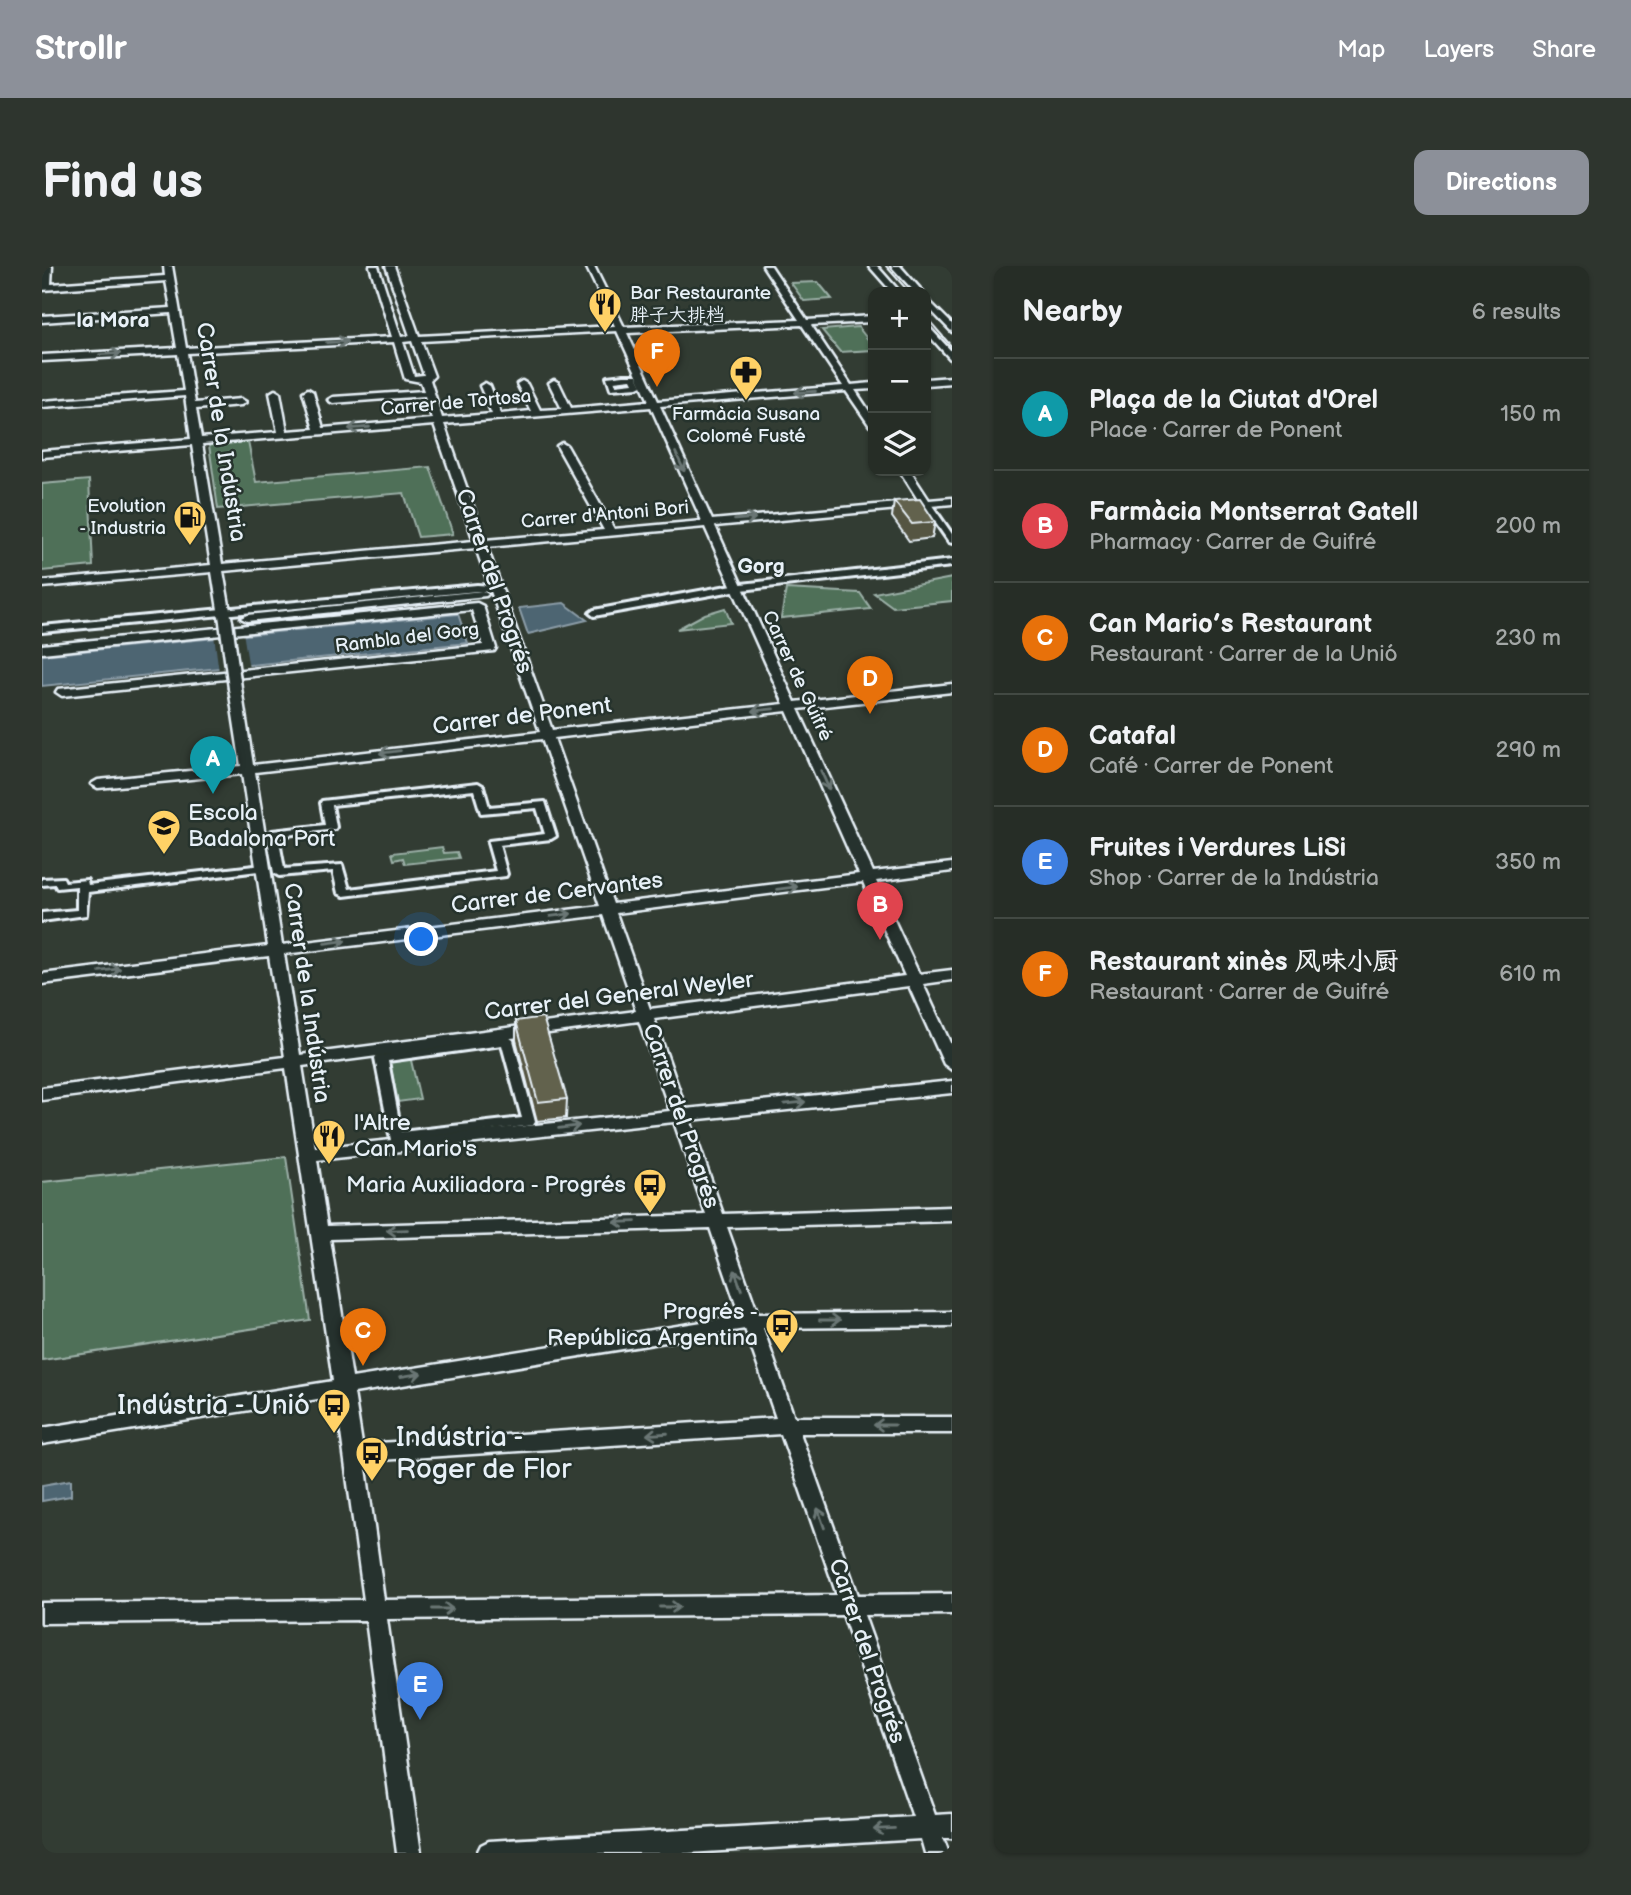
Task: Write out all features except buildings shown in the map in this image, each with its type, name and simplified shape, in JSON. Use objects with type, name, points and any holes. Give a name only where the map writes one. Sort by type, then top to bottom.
[{"type":"street","points":[[48,266],[45,287],[170,278]]},
{"type":"street","name":"Carrer de la Indústria","points":[[168,266],[192,406],[195,440],[219,567],[235,688],[353,1453],[409,1853]]},
{"type":"street","name":"Carrer del Progrés","points":[[374,266],[410,379],[425,379],[429,376],[390,266]]},
{"type":"street","name":"Carrer de Guifré","points":[[590,266],[952,1064]]},
{"type":"street","points":[[767,266],[868,416]]},
{"type":"street","points":[[873,266],[892,287]]},
{"type":"street","points":[[895,266],[914,287]]},
{"type":"street","points":[[931,306],[952,329]]},
{"type":"street","points":[[42,320],[177,310]]},
{"type":"street","points":[[931,316],[952,314]]},
{"type":"street","points":[[42,358],[416,338],[620,329],[645,331],[868,319]]},
{"type":"street","points":[[931,333],[952,358]]},
{"type":"street","name":"Carrer del Progrés","points":[[425,379],[482,544],[491,593],[521,658],[548,734],[937,1853]]},
{"type":"street","points":[[931,382],[952,380]]},
{"type":"street","points":[[554,383],[568,411]]},
{"type":"street","points":[[522,384],[537,414]]},
{"type":"street","points":[[485,386],[498,417]]},
{"type":"street","name":"Carrer de Tortosa","points":[[42,454],[868,386]]},
{"type":"street","points":[[42,402],[189,391]]},
{"type":"street","points":[[308,392],[319,431]]},
{"type":"street","points":[[275,393],[283,434]]},
{"type":"street","points":[[333,400],[430,393]]},
{"type":"street","points":[[192,406],[241,402]]},
{"type":"street","points":[[562,446],[611,532]]},
{"type":"street","points":[[908,476],[952,540]]},
{"type":"street","name":"Carrer d'Antoni Bori","points":[[42,584],[952,500]]},
{"type":"street","points":[[594,613],[737,588],[952,563]]},
{"type":"street","points":[[42,629],[225,617],[477,588],[491,593]]},
{"type":"street","points":[[241,619],[491,593]]},
{"type":"street","name":"Rambla del Gorg","points":[[42,649],[477,607],[490,648],[62,692]]},
{"type":"street","name":"Carrer de Ponent","points":[[98,784],[248,770],[952,688]]},
{"type":"street","points":[[478,786],[485,811],[541,804],[551,835],[493,843],[502,874],[344,893],[338,867],[279,873],[272,834],[331,827],[326,803],[478,786]]},
{"type":"street","name":"Carrer de Cervantes","points":[[42,979],[952,867]]},
{"type":"street","points":[[83,889],[263,868]]},
{"type":"street","points":[[42,881],[59,880],[61,886],[83,882],[82,913],[42,918]]},
{"type":"street","name":"Carrer del General Weyler","points":[[42,1094],[952,975]]},
{"type":"street","points":[[507,1040],[529,1122],[397,1137],[381,1058],[507,1040]]},
{"type":"street","points":[[306,1155],[952,1087]]},
{"type":"street","points":[[319,1233],[952,1214]]},
{"type":"street","points":[[42,1436],[752,1321],[952,1320]]},
{"type":"street","points":[[353,1453],[788,1425],[952,1425]]},
{"type":"street","points":[[42,1614],[952,1604]]},
{"type":"street","points":[[489,1853],[952,1826]]},
{"type":"green space","points":[[818,282],[832,299],[804,301],[791,283]]},
{"type":"green space","points":[[858,327],[868,340],[868,350],[840,352],[822,330]]},
{"type":"green space","points":[[248,442],[256,482],[430,467],[453,534],[418,537],[404,493],[218,509],[209,445]]},
{"type":"green space","points":[[89,480],[93,566],[42,571],[42,484]]},
{"type":"green space","points":[[952,578],[952,601],[893,607],[874,593]]},
{"type":"green space","points":[[786,589],[860,593],[871,609],[781,618]]},
{"type":"green space","points":[[725,608],[731,623],[677,629],[705,614]]},
{"type":"green space","points":[[442,847],[444,853],[457,852],[459,858],[405,864],[403,858],[394,860],[392,853]]},
{"type":"green space","points":[[410,1056],[420,1099],[398,1102],[389,1059]]},
{"type":"green space","points":[[286,1157],[310,1320],[42,1360],[42,1182]]},
{"type":"water","points":[[564,603],[587,620],[528,634],[519,608]]},
{"type":"water","points":[[458,614],[468,643],[42,686],[42,655]]},
{"type":"water","points":[[71,1480],[71,1496],[42,1501],[42,1485]]},
{"type":"pier","points":[[243,632],[249,669],[219,672],[214,635]]},
{"type":"tram line","points":[[886,266],[905,287]]},
{"type":"tram line","points":[[931,323],[952,347]]},
{"type":"place","name":"Bar Restaurante 胖子大排档","points":[[605,334]]},
{"type":"place","name":"Restaurant xinès 风味小厨","points":[[657,387]]},
{"type":"place","name":"Farmàcia Susana Colomé Fusté","points":[[746,402]]},
{"type":"place","name":"Evolution - Industria","points":[[190,547]]},
{"type":"place","name":"Catafal","points":[[870,714]]},
{"type":"place","name":"Plaça de la Ciutat d'Orel","points":[[213,794]]},
{"type":"place","name":"Escola Badalona Port","points":[[164,856]]},
{"type":"place","name":"Farmàcia Montserrat Gatell","points":[[880,940]]},
{"type":"place","name":"l'Altre Can Mario's","points":[[329,1166]]},
{"type":"place","name":"Maria Auxiliadora - Progrés","points":[[650,1215]]},
{"type":"place","name":"Progrés - República Argentina","points":[[782,1355]]},
{"type":"place","name":"Can Mario’s Restaurant","points":[[363,1366]]},
{"type":"place","name":"Indústria - Unió","points":[[334,1435]]},
{"type":"place","name":"Indústria - Roger de Flor","points":[[372,1483]]},
{"type":"place","name":"Fruites i Verdures LiSi","points":[[420,1720]]},
{"type":"district","name":"la Mora","points":[[113,320]]},
{"type":"district","name":"Gorg","points":[[761,566]]}]
